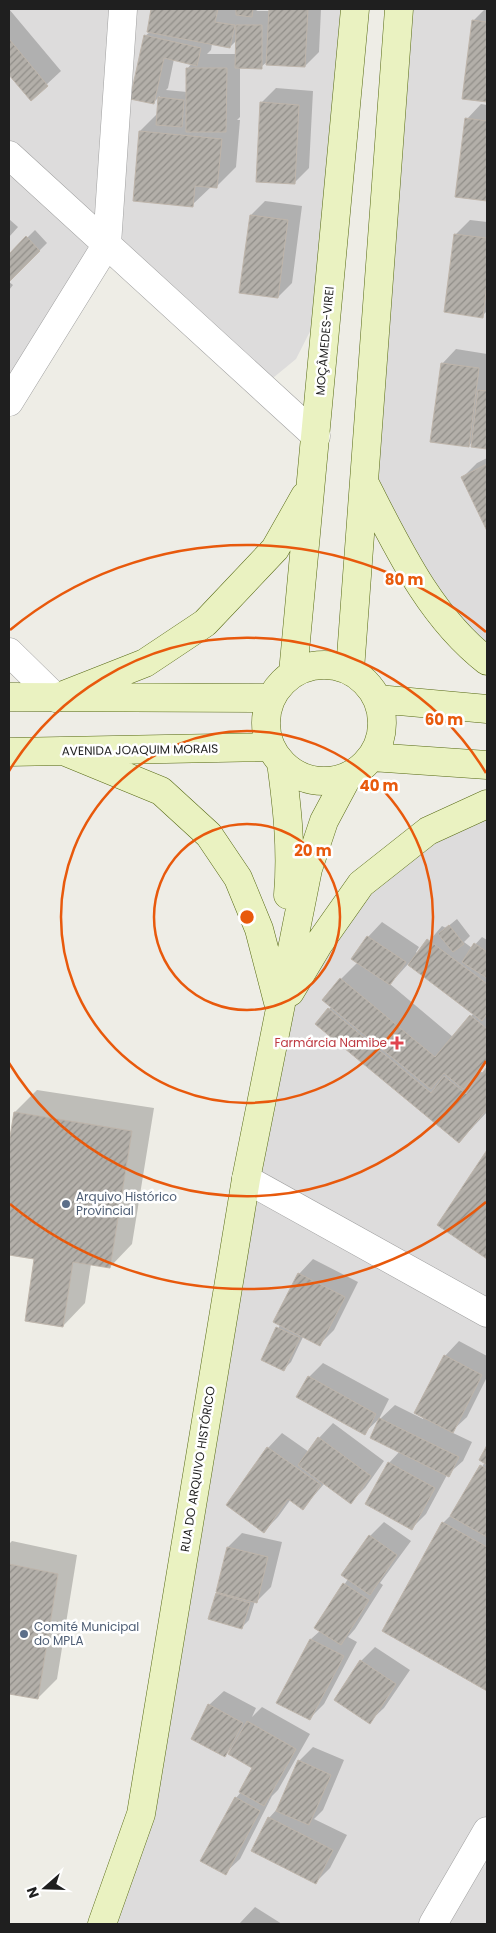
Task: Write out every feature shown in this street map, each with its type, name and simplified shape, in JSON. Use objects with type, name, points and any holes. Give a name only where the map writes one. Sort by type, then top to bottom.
[{"type":"street","name":"MOÇÂMEDES-VIREI","points":[[293,673],[355,9]]},
{"type":"street","points":[[350,670],[399,9]]},
{"type":"street","points":[[9,402],[106,244],[116,14]]},
{"type":"street","points":[[9,155],[316,436]]},
{"type":"street","points":[[364,482],[410,572],[446,619],[487,661]]},
{"type":"street","points":[[56,698],[145,663],[205,623],[275,549],[310,488]]},
{"type":"street","points":[[9,652],[56,698]]},
{"type":"street","points":[[276,754],[295,773],[312,780],[330,781],[348,776],[363,766],[377,747],[382,731],[382,714],[377,699],[366,682],[350,670],[331,664],[311,666],[293,673],[280,684],[271,698],[267,714],[267,731],[276,754],[288,813],[291,862],[280,1011]]},
{"type":"street","points":[[9,698],[271,698]]},
{"type":"street","points":[[377,699],[487,710]]},
{"type":"street","name":"AVENIDA JOAQUIM MORAIS","points":[[9,752],[276,754]]},
{"type":"street","points":[[66,752],[161,790],[209,835],[238,878],[259,929],[280,1011]]},
{"type":"street","points":[[371,757],[487,765]]},
{"type":"street","points":[[280,1011],[308,869],[324,821],[348,776]]},
{"type":"street","points":[[280,1011],[318,945],[361,884],[428,831],[487,804]]},
{"type":"street","name":"RUA DO ARQUIVO HISTÓRICO","points":[[102,1924],[140,1814],[246,1179],[280,1011]]},
{"type":"street","points":[[246,1179],[487,1313]]},
{"type":"street","points":[[433,1924],[487,1831]]},
{"type":"shaded area","points":[[9,9],[355,9],[329,294],[296,359],[262,387],[107,245],[9,402]]},
{"type":"shaded area","points":[[399,9],[487,9],[487,661],[364,482]]},
{"type":"shaded area","points":[[487,804],[487,1924],[102,1924],[141,1814],[280,1011],[361,884]]},
{"type":"building","points":[[151,9],[218,9],[215,22],[235,25],[230,48],[147,32]]},
{"type":"building","points":[[236,9],[253,9],[252,17],[236,15]]},
{"type":"building","points":[[269,9],[308,9],[305,67],[266,65]]},
{"type":"building","points":[[472,20],[487,22],[487,102],[462,99]]},
{"type":"building","points":[[236,25],[262,25],[262,69],[235,68]]},
{"type":"building","points":[[144,35],[201,48],[197,66],[164,58],[154,104],[130,99]]},
{"type":"building","points":[[9,39],[48,86],[31,101],[9,75]]},
{"type":"building","points":[[186,68],[227,68],[226,132],[186,132]]},
{"type":"building","points":[[158,97],[184,100],[182,127],[156,125]]},
{"type":"building","points":[[260,102],[299,105],[295,184],[256,182]]},
{"type":"building","points":[[465,118],[487,121],[487,201],[455,197]]},
{"type":"building","points":[[139,131],[222,139],[217,188],[195,186],[193,207],[133,201]]},
{"type":"building","points":[[250,215],[288,220],[278,298],[239,293]]},
{"type":"building","points":[[454,234],[487,238],[487,283],[483,318],[444,312]]},
{"type":"building","points":[[26,236],[40,251],[9,282],[9,254]]},
{"type":"building","points":[[441,363],[479,368],[469,447],[430,442]]},
{"type":"building","points":[[478,390],[487,391],[487,449],[471,447]]},
{"type":"building","points":[[487,464],[487,531],[461,477]]},
{"type":"building","points":[[449,925],[464,944],[453,952],[438,934]]},
{"type":"building","points":[[367,936],[406,962],[390,985],[351,959]]},
{"type":"building","points":[[427,939],[487,984],[487,1014],[482,1021],[408,965]]},
{"type":"building","points":[[474,943],[487,952],[487,978],[462,962]]},
{"type":"building","name":"Farmárcia Namibe","points":[[340,978],[435,1057],[470,1015],[487,1029],[487,1060],[463,1089],[444,1073],[431,1089],[322,1000]]},
{"type":"building","points":[[328,1008],[431,1093],[444,1076],[466,1094],[487,1067],[487,1109],[459,1143],[315,1024]]},
{"type":"building","points":[[14,1112],[132,1131],[110,1268],[73,1262],[63,1327],[25,1321],[34,1259],[9,1255],[9,1143]]},
{"type":"building","points":[[487,1150],[487,1259],[437,1225]]},
{"type":"building","points":[[298,1273],[345,1297],[320,1346],[273,1322]]},
{"type":"building","points":[[276,1327],[300,1338],[284,1371],[261,1360]]},
{"type":"building","points":[[444,1355],[482,1375],[453,1433],[414,1413]]},
{"type":"building","points":[[308,1376],[376,1414],[365,1435],[296,1397]]},
{"type":"building","points":[[379,1418],[459,1457],[449,1477],[370,1438]]},
{"type":"building","points":[[318,1437],[371,1476],[351,1504],[298,1465]]},
{"type":"building","points":[[487,1445],[487,1465],[479,1460]]},
{"type":"building","points":[[267,1447],[321,1485],[303,1510],[288,1499],[264,1533],[226,1505]]},
{"type":"building","points":[[388,1462],[435,1488],[412,1530],[365,1504]]},
{"type":"building","points":[[480,1465],[487,1469],[487,1537],[450,1516]]},
{"type":"building","points":[[442,1522],[487,1547],[487,1691],[382,1631]]},
{"type":"building","points":[[369,1535],[397,1555],[370,1595],[341,1575]]},
{"type":"building","points":[[227,1547],[268,1557],[257,1603],[216,1592]]},
{"type":"building","points":[[9,1564],[58,1574],[38,1699],[9,1694]]},
{"type":"building","points":[[343,1583],[369,1600],[341,1645],[314,1628]]},
{"type":"building","points":[[216,1593],[250,1603],[242,1629],[208,1619]]},
{"type":"building","points":[[310,1639],[344,1656],[310,1720],[276,1703]]},
{"type":"building","points":[[360,1660],[396,1684],[370,1724],[334,1700]]},
{"type":"building","points":[[208,1704],[243,1723],[225,1757],[191,1739]]},
{"type":"building","points":[[247,1721],[296,1749],[264,1806],[239,1792],[252,1768],[228,1754]]},
{"type":"building","points":[[298,1760],[331,1775],[309,1825],[276,1811]]},
{"type":"building","points":[[235,1797],[260,1811],[226,1875],[200,1861]]},
{"type":"building","points":[[268,1817],[333,1850],[316,1884],[251,1851]]},
{"type":"place","name":"Farmárcia Namibe","points":[[397,1043]]},
{"type":"place","name":"Arquivo Histórico Provincial","points":[[66,1204]]},
{"type":"place","name":"Comité Municipal do MPLA","points":[[24,1634]]}]
